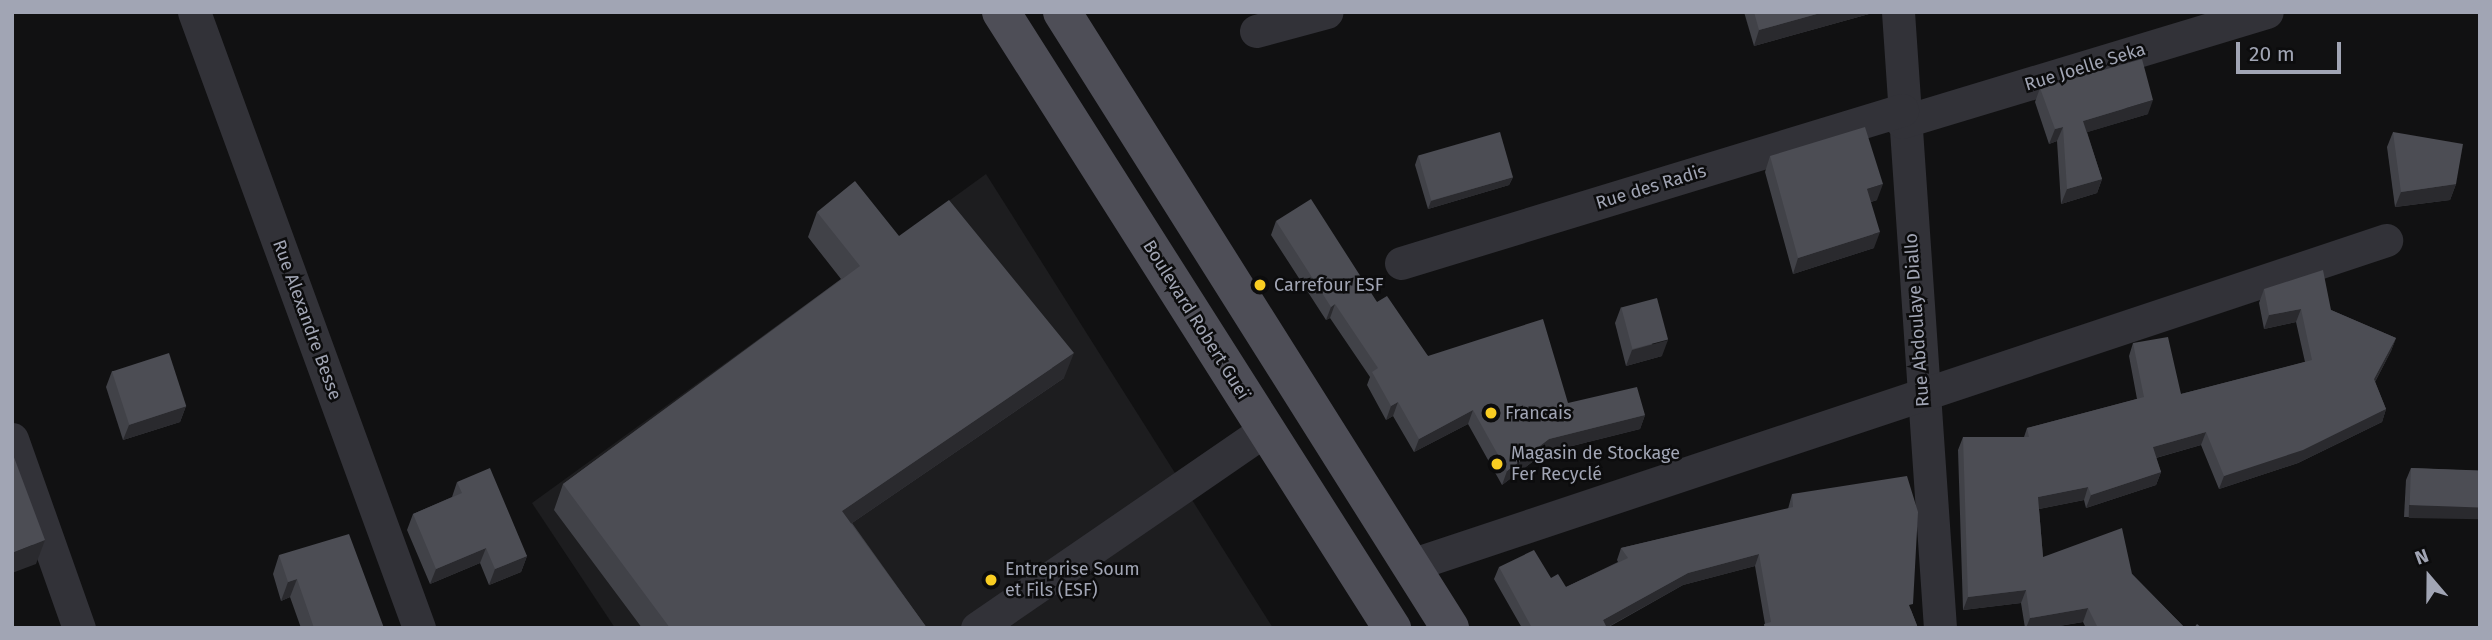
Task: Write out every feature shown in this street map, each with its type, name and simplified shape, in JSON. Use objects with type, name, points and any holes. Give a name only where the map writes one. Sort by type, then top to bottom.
[{"type":"main road","name":"Boulevard Robert Gueï","points":[[1001,12],[1392,628]]},
{"type":"main road","points":[[1062,12],[1450,628]]},
{"type":"street","name":"Rue Alexandre Besse","points":[[194,12],[419,628]]},
{"type":"street","points":[[1256,31],[1327,12]]},
{"type":"street","name":"Rue Abdoulaye Diallo","points":[[1898,12],[1902,116],[1940,628]]},
{"type":"street","name":"Rue Joelle Seka","points":[[1902,116],[2267,12]]},
{"type":"street","name":"Rue des Radis","points":[[1401,263],[1902,116]]},
{"type":"street","points":[[1410,565],[1922,392],[2386,240]]},
{"type":"street","points":[[977,628],[1265,430]]},
{"type":"street","points":[[12,439],[79,628]]},
{"type":"shaded area","points":[[986,174],[1273,628],[615,628],[532,503]]},
{"type":"building","points":[[1754,12],[1824,12],[1759,30]]},
{"type":"building","points":[[2142,59],[2153,100],[2083,121],[2102,179],[2067,189],[2063,127],[2055,129],[2040,88]]},
{"type":"building","points":[[1865,127],[1883,184],[1867,189],[1880,232],[1798,258],[1770,156]]},
{"type":"building","points":[[1500,132],[1513,177],[1431,201],[1418,155]]},
{"type":"building","points":[[2393,132],[2463,144],[2456,184],[2401,192]]},
{"type":"building","points":[[855,181],[899,236],[949,200],[1074,353],[842,511],[927,628],[670,628],[563,484],[860,266],[817,212]]},
{"type":"building","points":[[1311,199],[1377,302],[1387,296],[1428,356],[1543,319],[1568,403],[1637,387],[1645,415],[1549,439],[1507,471],[1473,410],[1419,439],[1398,402],[1391,406],[1372,372],[1378,368],[1335,304],[1331,307],[1276,221]]},
{"type":"building","points":[[2323,270],[2331,310],[2396,338],[2374,379],[2386,409],[2303,450],[2224,476],[2206,432],[2153,447],[2161,472],[2091,495],[2088,487],[2038,497],[2043,557],[2122,528],[2132,574],[2185,628],[2098,628],[2088,608],[2030,618],[2026,590],[1968,597],[1963,437],[2029,437],[2027,428],[2144,397],[2133,343],[2168,337],[2181,394],[2312,360],[2301,309],[2269,315],[2264,289]]},
{"type":"building","points":[[1657,298],[1668,340],[1632,349],[1621,308]]},
{"type":"building","points":[[169,353],[186,406],[129,425],[112,372]]},
{"type":"building","points":[[12,452],[45,540],[12,553]]},
{"type":"building","points":[[490,468],[527,556],[495,569],[486,548],[436,569],[413,514],[462,493],[457,482]]},
{"type":"building","points":[[2411,468],[2480,470],[2479,507],[2410,505]]},
{"type":"building","points":[[1907,476],[1918,512],[1913,604],[1909,605],[1918,628],[1765,628],[1764,624],[1771,622],[1759,554],[1688,573],[1603,620],[1607,628],[1532,628],[1499,567],[1534,550],[1551,578],[1558,574],[1566,587],[1628,558],[1621,548],[1793,507],[1792,494]]},
{"type":"building","points":[[349,534],[384,628],[314,628],[297,579],[288,582],[279,555]]},
{"type":"place","name":"Carrefour ESF","points":[[1260,285]]},
{"type":"place","name":"Francais","points":[[1491,413]]},
{"type":"place","name":"Magasin de Stockage Fer Recyclé","points":[[1497,464]]},
{"type":"place","name":"Entreprise Soum et Fils (ESF)","points":[[991,580]]}]
